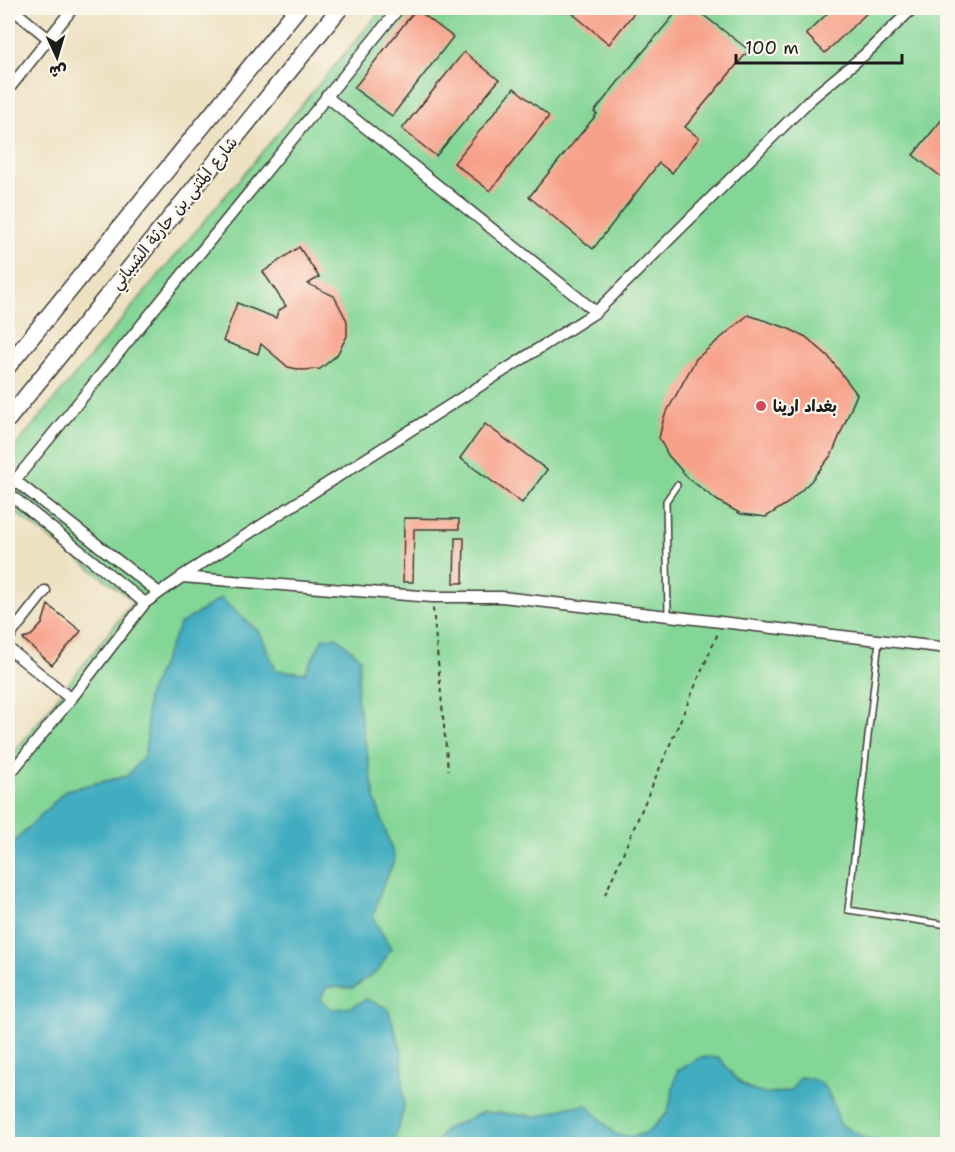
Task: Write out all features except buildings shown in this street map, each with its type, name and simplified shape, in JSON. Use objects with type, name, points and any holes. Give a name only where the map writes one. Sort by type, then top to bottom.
[{"type":"main road","name":"شارع المثنى بن حارثة الشيباني","points":[[8,366],[298,8]]},
{"type":"main road","name":"شارع المثنى بن حارثة الشيباني","points":[[8,419],[340,8]]},
{"type":"street","points":[[11,8],[49,39]]},
{"type":"street","points":[[8,90],[73,8]]},
{"type":"street","points":[[158,592],[10,481],[399,8]]},
{"type":"street","points":[[8,776],[145,603],[158,592],[596,312],[812,98],[864,55],[913,8]]},
{"type":"street","points":[[326,96],[596,312]]},
{"type":"street","points":[[8,493],[145,603]]},
{"type":"street","points":[[182,577],[432,597],[502,597],[948,648]]},
{"type":"street","points":[[8,638],[45,591]]},
{"type":"street","points":[[8,648],[71,699]]},
{"type":"lane","points":[[669,615],[666,501],[677,485]]},
{"type":"lane","points":[[879,641],[848,910],[948,925]]},
{"type":"path","points":[[432,597],[448,770]]},
{"type":"path","points":[[605,895],[723,622]]},
{"type":"green space","points":[[383,8],[947,8],[947,1144],[8,1144],[8,760],[134,601],[8,507],[8,455]]},
{"type":"water","points":[[221,598],[260,633],[276,670],[305,673],[323,638],[337,637],[360,658],[357,697],[376,802],[395,859],[380,893],[373,918],[391,948],[379,970],[353,988],[327,987],[320,999],[332,1009],[351,1007],[366,999],[388,1008],[402,1052],[404,1108],[394,1144],[8,1144],[8,848],[66,790],[127,776],[144,756],[147,739],[147,697],[180,624]]},
{"type":"water","points":[[701,1057],[720,1058],[734,1077],[758,1092],[778,1093],[791,1090],[800,1077],[818,1081],[828,1092],[840,1124],[866,1139],[896,1144],[436,1144],[445,1129],[483,1112],[539,1116],[568,1107],[587,1105],[615,1134],[629,1137],[647,1133],[668,1112],[677,1071]]},
{"type":"place","name":"بغداد ارينا","points":[[761,406]]}]
